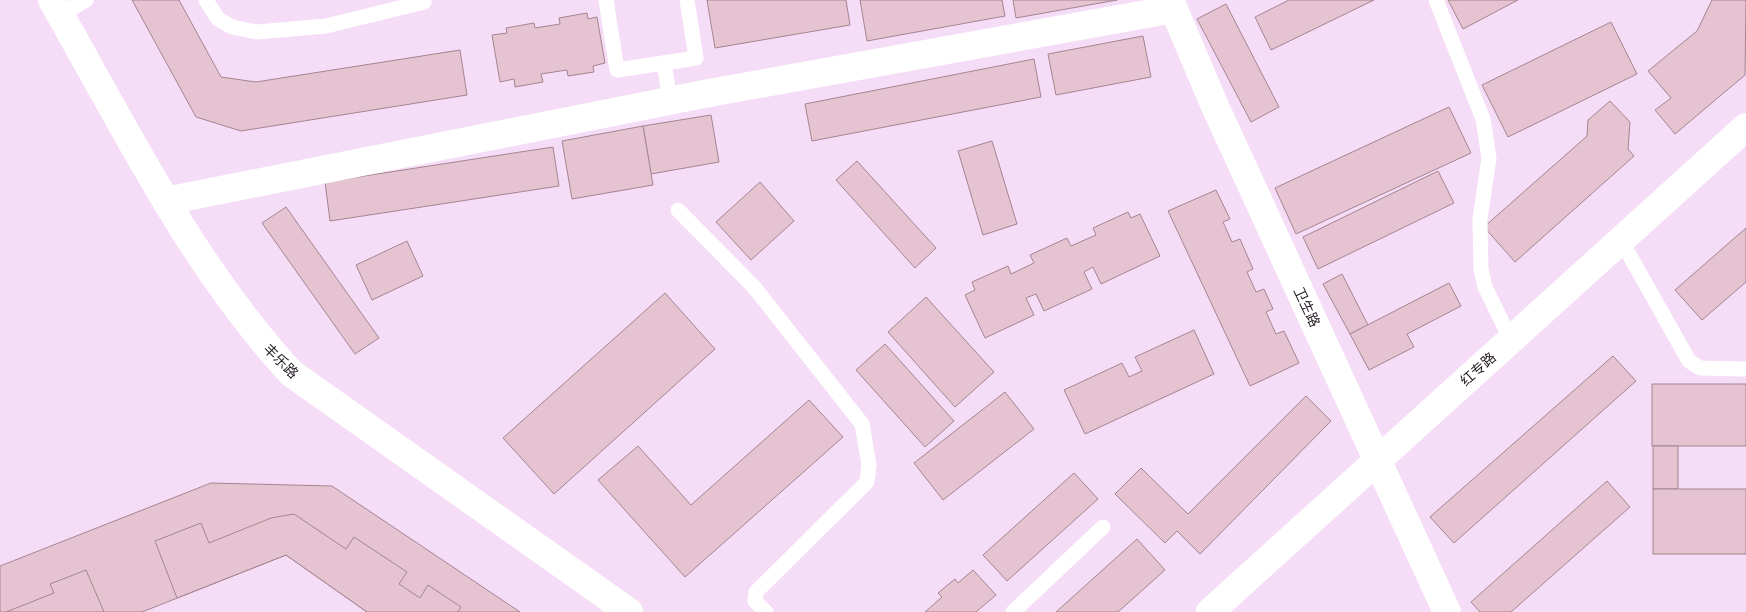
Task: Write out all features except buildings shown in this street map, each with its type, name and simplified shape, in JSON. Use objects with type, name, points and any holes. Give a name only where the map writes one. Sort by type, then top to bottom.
[{"type":"street","points":[[166,201],[1172,4]]},
{"type":"street","name":"卫生路","points":[[1172,4],[1214,104],[1447,612]]},
{"type":"street","name":"丰乐路","points":[[56,7],[187,238],[226,296],[257,337],[290,373],[629,612]]},
{"type":"street","name":"红专路","points":[[1210,612],[1746,127]]},
{"type":"lane","points":[[56,7],[86,0]]},
{"type":"lane","points":[[206,0],[218,19],[232,27],[257,32],[326,26],[424,2]]},
{"type":"lane","points":[[606,0],[617,70],[696,58],[687,0]]},
{"type":"lane","points":[[1436,0],[1483,120],[1490,158],[1480,219],[1481,268],[1485,288],[1511,340]]},
{"type":"lane","points":[[664,63],[670,101]]},
{"type":"lane","points":[[678,210],[754,287],[862,424],[869,465],[867,482],[756,592],[755,601],[766,612]]},
{"type":"lane","points":[[1621,240],[1689,361],[1700,368],[1746,369]]},
{"type":"lane","points":[[1013,612],[1104,527]]}]
